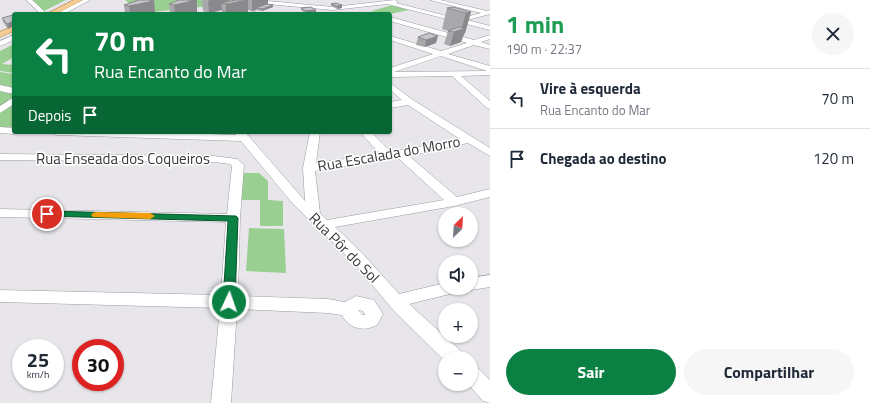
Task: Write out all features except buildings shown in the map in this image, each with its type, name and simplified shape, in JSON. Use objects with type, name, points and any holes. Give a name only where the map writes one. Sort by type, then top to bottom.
[{"type":"main road","points":[[49,12],[74,0]]},
{"type":"main road","points":[[0,35],[12,29]]},
{"type":"main road","points":[[0,39],[12,33]]},
{"type":"street","points":[[29,0],[43,12]]},
{"type":"street","points":[[63,12],[87,0]]},
{"type":"street","points":[[280,0],[291,4],[321,6],[337,3],[368,12]]},
{"type":"street","points":[[370,0],[378,4]]},
{"type":"street","points":[[252,7],[264,1],[331,9],[408,0]]},
{"type":"street","points":[[432,0],[490,11]]},
{"type":"street","points":[[388,2],[490,28]]},
{"type":"street","points":[[483,4],[490,11]]},
{"type":"street","points":[[392,38],[490,11]]},
{"type":"street","points":[[392,19],[490,47]]},
{"type":"street","points":[[0,44],[12,37]]},
{"type":"street","points":[[392,72],[439,53],[490,37]]},
{"type":"street","points":[[392,38],[490,69]]},
{"type":"street","points":[[392,72],[490,73]]},
{"type":"street","points":[[453,73],[490,106]]},
{"type":"street","points":[[0,88],[12,91]]},
{"type":"street","points":[[392,88],[410,102],[490,153]]},
{"type":"street","points":[[0,110],[12,101]]},
{"type":"street","points":[[392,105],[410,102]]},
{"type":"street","points":[[0,130],[12,130]]},
{"type":"street","points":[[110,134],[215,138],[242,135]]},
{"type":"street","points":[[215,138],[221,134]]},
{"type":"street","points":[[313,214],[309,168],[315,134]]},
{"type":"street","points":[[367,134],[388,155]]},
{"type":"street","name":"Rua Pôr do Sol","points":[[242,135],[290,193],[358,258],[396,301],[448,351]]},
{"type":"street","name":"Rua Escalada do Morro","points":[[309,168],[400,154],[468,140]]},
{"type":"street","points":[[400,154],[454,202]]},
{"type":"street","name":"Rua Enseada dos Coqueiros","points":[[0,157],[227,160],[237,163],[238,170],[233,218]]},
{"type":"street","points":[[324,225],[454,202],[490,193]]},
{"type":"street","points":[[0,213],[233,218],[229,302],[221,403]]},
{"type":"street","points":[[478,283],[490,281]]},
{"type":"street","points":[[396,301],[438,291]]},
{"type":"street","points":[[0,296],[229,302],[328,306],[349,309]]},
{"type":"street","points":[[478,381],[490,394]]},
{"type":"green space","points":[[32,0],[66,0],[44,11]]},
{"type":"green space","points":[[125,0],[260,1],[151,12],[140,12]]},
{"type":"green space","points":[[393,5],[409,10],[392,14],[392,12],[371,11]]},
{"type":"green space","points":[[12,45],[12,58],[2,64],[12,65],[12,73],[0,71],[0,51]]},
{"type":"green space","points":[[0,72],[12,74],[12,127],[0,127]]},
{"type":"green space","points":[[241,173],[259,173],[268,181],[268,200],[283,201],[283,226],[260,226],[260,200],[240,200]]},
{"type":"green space","points":[[249,228],[284,229],[286,273],[246,271]]},
{"type":"slow traffic","points":[[96,215],[150,216]]},
{"type":"route","points":[[47,214],[233,218],[229,302]]}]
